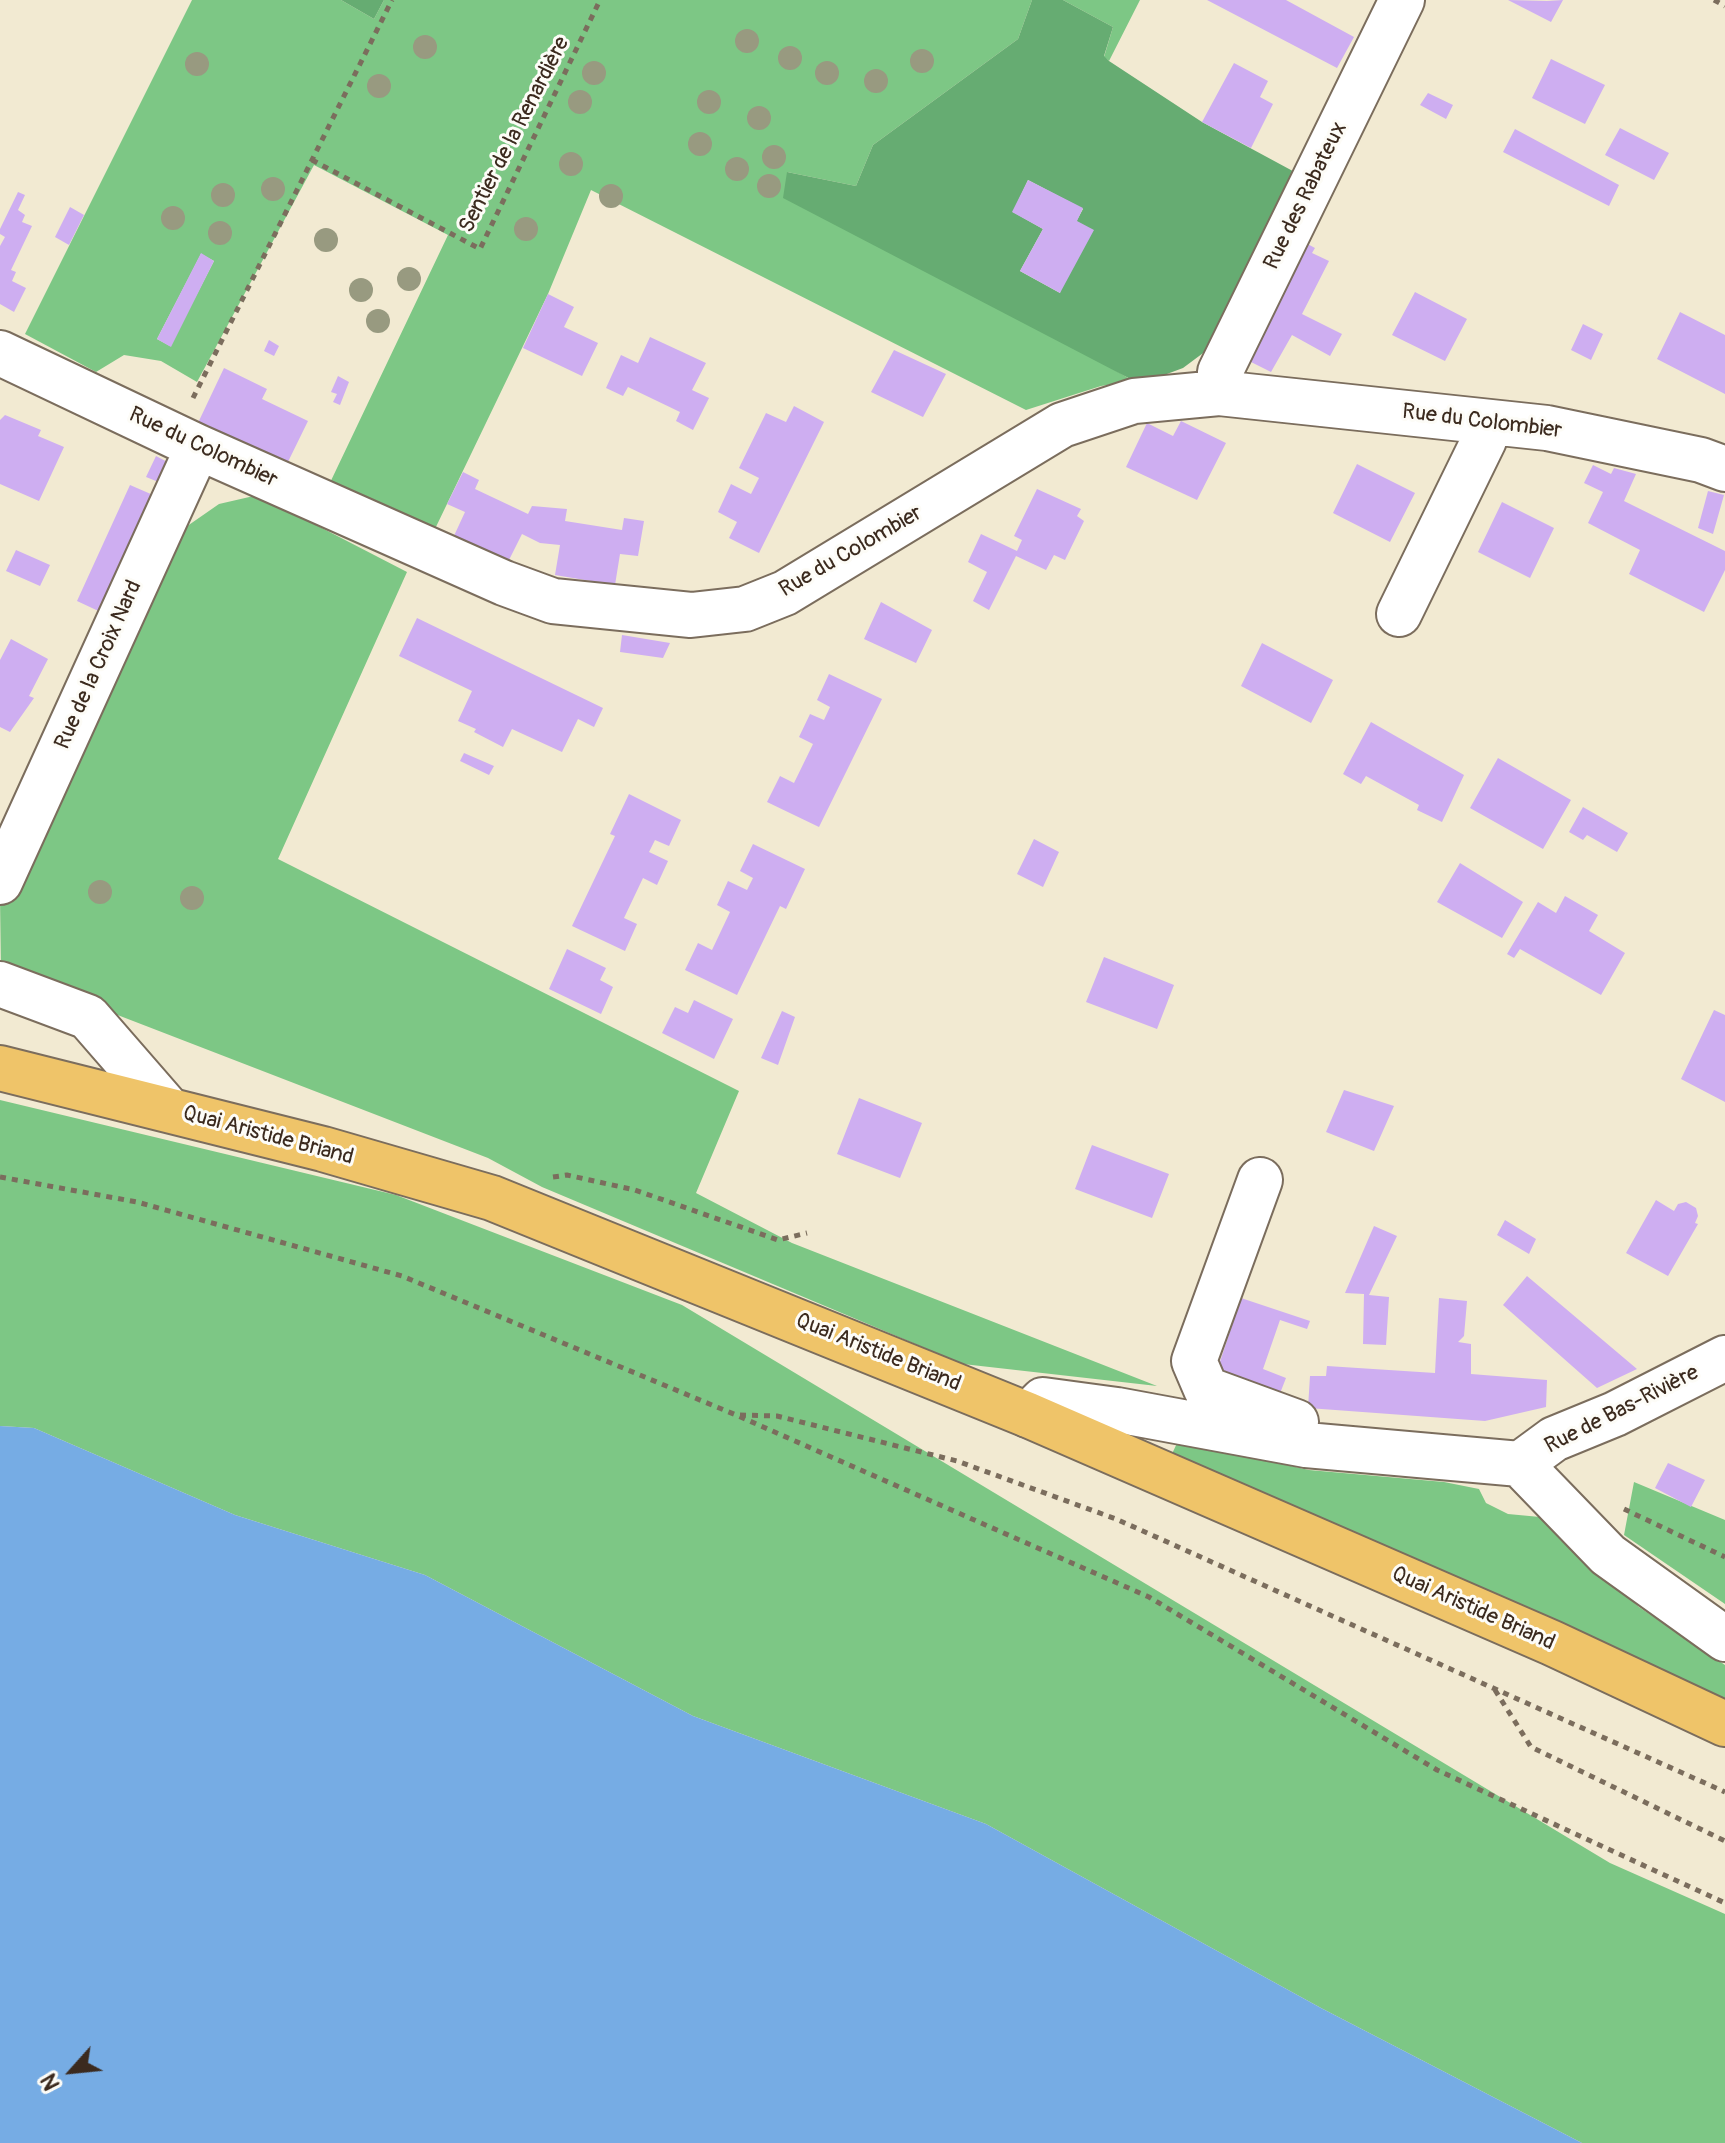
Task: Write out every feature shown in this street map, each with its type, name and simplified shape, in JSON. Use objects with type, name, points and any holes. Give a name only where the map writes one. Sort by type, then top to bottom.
[{"type":"main road","name":"Quai Aristide Briand","points":[[0,1068],[323,1149],[492,1198],[1028,1415],[1537,1637],[1725,1724]]},
{"type":"street","name":"Rue des Rabateux","points":[[1219,393],[1220,372],[1402,0]]},
{"type":"street","name":"Rue du Colombier","points":[[0,353],[187,441],[504,583],[553,601],[691,615],[745,609],[785,593],[1062,425],[1134,401],[1219,393],[1488,422],[1562,431],[1701,460],[1725,469]]},
{"type":"street","points":[[1399,614],[1484,440],[1488,422]]},
{"type":"street","name":"Rue de la Croix Nard","points":[[0,882],[187,441]]},
{"type":"street","points":[[0,984],[88,1017],[168,1109]]},
{"type":"street","points":[[1260,1180],[1194,1361],[1206,1389],[1296,1422],[1306,1445]]},
{"type":"street","name":"Rue de Bas-Rivière","points":[[1520,1464],[1554,1439],[1615,1414],[1725,1358]]},
{"type":"street","points":[[1028,1415],[1043,1400],[1117,1410],[1306,1445],[1520,1464],[1608,1555],[1725,1639]]},
{"type":"path","points":[[187,441],[312,160],[392,0]]},
{"type":"path","name":"Sentier de la Renardière","points":[[312,160],[480,249],[600,0]]},
{"type":"path","points":[[1714,0],[1725,6]]},
{"type":"path","points":[[538,1180],[567,1175],[635,1190],[778,1240],[807,1233]]},
{"type":"path","points":[[0,1177],[137,1202],[402,1276],[736,1415],[1149,1597],[1437,1770],[1725,1903]]},
{"type":"path","points":[[736,1415],[777,1416],[957,1461],[1116,1519],[1725,1792]]},
{"type":"path","points":[[1495,1689],[1531,1747],[1725,1841]]},
{"type":"green space","points":[[192,0],[341,0],[374,19],[384,0],[1032,0],[1018,39],[873,145],[856,186],[787,172],[1133,381],[1101,386],[1026,410],[591,190],[548,294],[434,531],[327,489],[448,235],[314,165],[197,382],[161,361],[124,355],[96,372],[25,334]],"holes":[[[201,254],[214,261],[170,346],[157,339]]]},
{"type":"green space","points":[[341,0],[384,0],[374,19]]},
{"type":"green space","points":[[1032,0],[1063,0],[1113,27],[1104,56],[1109,61],[1202,122],[1302,176],[1226,336],[1183,368],[1140,384],[783,198],[787,172],[856,186],[873,145],[1018,39]],"holes":[[[1028,180],[1083,209],[1071,231],[1060,293],[1020,271],[1043,229],[1013,212]]]},
{"type":"green space","points":[[1063,0],[1140,0],[1109,61],[1104,57],[1113,27]]},
{"type":"green space","points":[[258,495],[407,572],[278,859],[739,1091],[696,1193],[792,1243],[1157,1386],[963,1364],[542,1187],[488,1158],[1,970],[0,898],[183,529],[219,504]]},
{"type":"green space","points":[[0,1100],[396,1195],[682,1305],[1610,1863],[1725,1914],[1725,2143],[1582,2143],[1321,2008],[986,1824],[693,1716],[425,1575],[235,1515],[34,1428],[0,1426]]},
{"type":"green space","points":[[1178,1441],[1309,1470],[1444,1482],[1479,1489],[1486,1503],[1508,1514],[1540,1517],[1639,1607],[1725,1665],[1725,1704],[1171,1456]]},
{"type":"green space","points":[[1634,1482],[1725,1520],[1725,1604],[1624,1535]]},
{"type":"water","points":[[0,1426],[34,1428],[235,1515],[425,1575],[693,1716],[986,1824],[1321,2008],[1582,2143],[0,2143]]},
{"type":"building","points":[[1207,0],[1286,0],[1354,37],[1337,68]]},
{"type":"building","points":[[1508,0],[1547,1],[1563,0],[1551,22]]},
{"type":"building","points":[[1551,59],[1605,85],[1585,124],[1532,98]]},
{"type":"building","points":[[1234,63],[1268,81],[1260,97],[1273,104],[1251,148],[1202,122]]},
{"type":"building","points":[[1428,93],[1453,105],[1446,119],[1420,105]]},
{"type":"building","points":[[1620,128],[1669,153],[1654,180],[1605,155]]},
{"type":"building","points":[[1515,129],[1619,185],[1609,206],[1503,152]]},
{"type":"building","points":[[1028,180],[1083,208],[1077,221],[1094,230],[1060,293],[1020,271],[1043,229],[1012,212]]},
{"type":"building","points":[[18,192],[25,195],[18,210],[25,215],[22,222],[32,226],[11,270],[16,272],[12,281],[26,288],[14,312],[0,304],[0,246],[5,237],[0,234],[0,229]]},
{"type":"building","points":[[70,207],[84,215],[69,245],[55,237]]},
{"type":"building","points":[[1302,241],[1315,248],[1312,253],[1329,261],[1302,314],[1342,334],[1330,356],[1292,335],[1271,372],[1245,359]]},
{"type":"building","points":[[201,253],[214,261],[171,347],[157,339]]},
{"type":"building","points":[[1415,292],[1467,319],[1445,361],[1392,335]]},
{"type":"building","points":[[548,294],[574,307],[564,327],[598,343],[582,376],[523,348]]},
{"type":"building","points":[[1680,312],[1725,335],[1725,394],[1657,359]]},
{"type":"building","points":[[1583,324],[1603,334],[1591,360],[1571,350]]},
{"type":"building","points":[[650,337],[706,363],[692,390],[709,398],[693,430],[676,421],[680,412],[628,387],[623,396],[606,388],[621,355],[638,363]]},
{"type":"building","points":[[269,340],[279,346],[274,356],[264,351]]},
{"type":"building","points":[[894,350],[946,374],[923,417],[871,392]]},
{"type":"building","points":[[224,368],[267,389],[262,399],[308,421],[284,470],[197,425]]},
{"type":"building","points":[[338,376],[349,382],[340,405],[333,402],[337,394],[331,392]]},
{"type":"building","points":[[794,406],[824,422],[759,553],[729,538],[737,522],[718,512],[731,484],[751,494],[759,478],[739,468],[766,413],[786,422]]},
{"type":"building","points":[[5,415],[41,430],[38,436],[64,447],[39,501],[0,484],[0,420]]},
{"type":"building","points":[[1181,421],[1226,443],[1197,500],[1126,467],[1147,423],[1173,436]]},
{"type":"building","points":[[156,456],[175,466],[166,485],[146,477]]},
{"type":"building","points":[[1357,464],[1415,493],[1390,542],[1333,513]]},
{"type":"building","points":[[1593,465],[1611,474],[1614,468],[1636,474],[1624,501],[1725,551],[1725,570],[1704,612],[1629,574],[1640,550],[1588,523],[1603,492],[1584,483]]},
{"type":"building","points":[[463,472],[479,480],[475,489],[528,514],[532,506],[567,509],[565,521],[622,530],[624,518],[644,521],[638,556],[620,554],[615,585],[555,575],[560,545],[540,543],[522,534],[509,560],[453,538],[465,512],[447,504]]},
{"type":"building","points":[[130,485],[160,498],[107,615],[77,601]]},
{"type":"building","points":[[1037,489],[1081,509],[1077,516],[1084,521],[1065,560],[1054,555],[1046,570],[1016,556],[989,610],[973,601],[987,572],[968,562],[981,534],[1017,551],[1022,540],[1014,536]]},
{"type":"building","points":[[1708,491],[1724,495],[1713,534],[1698,528]]},
{"type":"building","points":[[1502,502],[1554,528],[1530,578],[1478,552]]},
{"type":"building","points":[[16,550],[50,565],[40,586],[6,571]]},
{"type":"building","points":[[881,602],[932,630],[916,663],[864,639]]},
{"type":"building","points":[[417,618],[603,708],[594,727],[578,719],[562,752],[512,729],[503,747],[474,732],[476,729],[458,721],[472,691],[399,656]]},
{"type":"building","points":[[622,635],[670,643],[663,658],[620,652]]},
{"type":"building","points":[[11,639],[48,659],[29,696],[34,698],[10,732],[0,727],[0,660]]},
{"type":"building","points":[[1262,643],[1333,680],[1311,723],[1241,686]]},
{"type":"building","points":[[829,674],[882,699],[819,827],[767,802],[780,776],[794,783],[813,744],[799,737],[810,714],[824,720],[830,707],[817,700]]},
{"type":"building","points":[[1371,722],[1464,775],[1442,822],[1417,810],[1419,805],[1366,776],[1361,784],[1343,774]]},
{"type":"building","points":[[464,753],[494,766],[489,775],[460,761]]},
{"type":"building","points":[[1498,758],[1571,800],[1543,849],[1470,808]]},
{"type":"building","points":[[629,794],[681,820],[669,846],[655,840],[649,852],[668,861],[657,885],[643,878],[624,918],[637,924],[625,951],[572,926],[615,836],[610,834]]},
{"type":"building","points":[[1583,807],[1628,833],[1617,852],[1587,835],[1583,840],[1569,832]]},
{"type":"building","points":[[1034,839],[1059,852],[1043,887],[1017,874]]},
{"type":"building","points":[[753,844],[805,869],[786,909],[780,906],[737,995],[685,970],[698,943],[712,950],[730,912],[717,905],[728,881],[747,890],[753,878],[740,871]]},
{"type":"building","points":[[1460,863],[1523,902],[1502,938],[1437,902]]},
{"type":"building","points":[[1565,896],[1598,915],[1589,931],[1625,953],[1601,995],[1520,949],[1514,958],[1507,954],[1538,902],[1556,913]]},
{"type":"building","points":[[567,949],[606,968],[600,980],[613,987],[601,1014],[549,989]]},
{"type":"building","points":[[1104,957],[1174,985],[1157,1029],[1086,1002]]},
{"type":"building","points":[[694,1000],[733,1019],[714,1059],[662,1033],[675,1007],[688,1013]]},
{"type":"building","points":[[1714,1010],[1725,1015],[1725,1102],[1681,1079]]},
{"type":"building","points":[[782,1011],[795,1017],[778,1065],[761,1058]]},
{"type":"building","points":[[1344,1090],[1394,1106],[1374,1151],[1326,1132]]},
{"type":"building","points":[[859,1098],[922,1123],[900,1178],[837,1154]]},
{"type":"building","points":[[1092,1145],[1169,1174],[1152,1218],[1075,1189]]},
{"type":"building","points":[[1656,1200],[1674,1211],[1678,1204],[1686,1202],[1696,1208],[1698,1216],[1695,1223],[1698,1224],[1668,1276],[1626,1253]]},
{"type":"building","points":[[1505,1220],[1536,1239],[1529,1254],[1497,1235]]},
{"type":"building","points":[[1374,1226],[1397,1236],[1369,1295],[1389,1297],[1386,1345],[1363,1344],[1364,1294],[1345,1293]]},
{"type":"building","points":[[1527,1276],[1637,1369],[1597,1388],[1503,1305]]},
{"type":"building","points":[[1241,1298],[1310,1321],[1307,1329],[1280,1320],[1263,1369],[1286,1378],[1277,1401],[1212,1386]]},
{"type":"building","points":[[1439,1298],[1467,1301],[1464,1336],[1458,1342],[1471,1344],[1471,1374],[1547,1380],[1546,1407],[1485,1421],[1308,1408],[1310,1376],[1326,1376],[1327,1366],[1435,1373]]},
{"type":"building","points":[[1668,1463],[1705,1480],[1691,1507],[1655,1488]]}]
